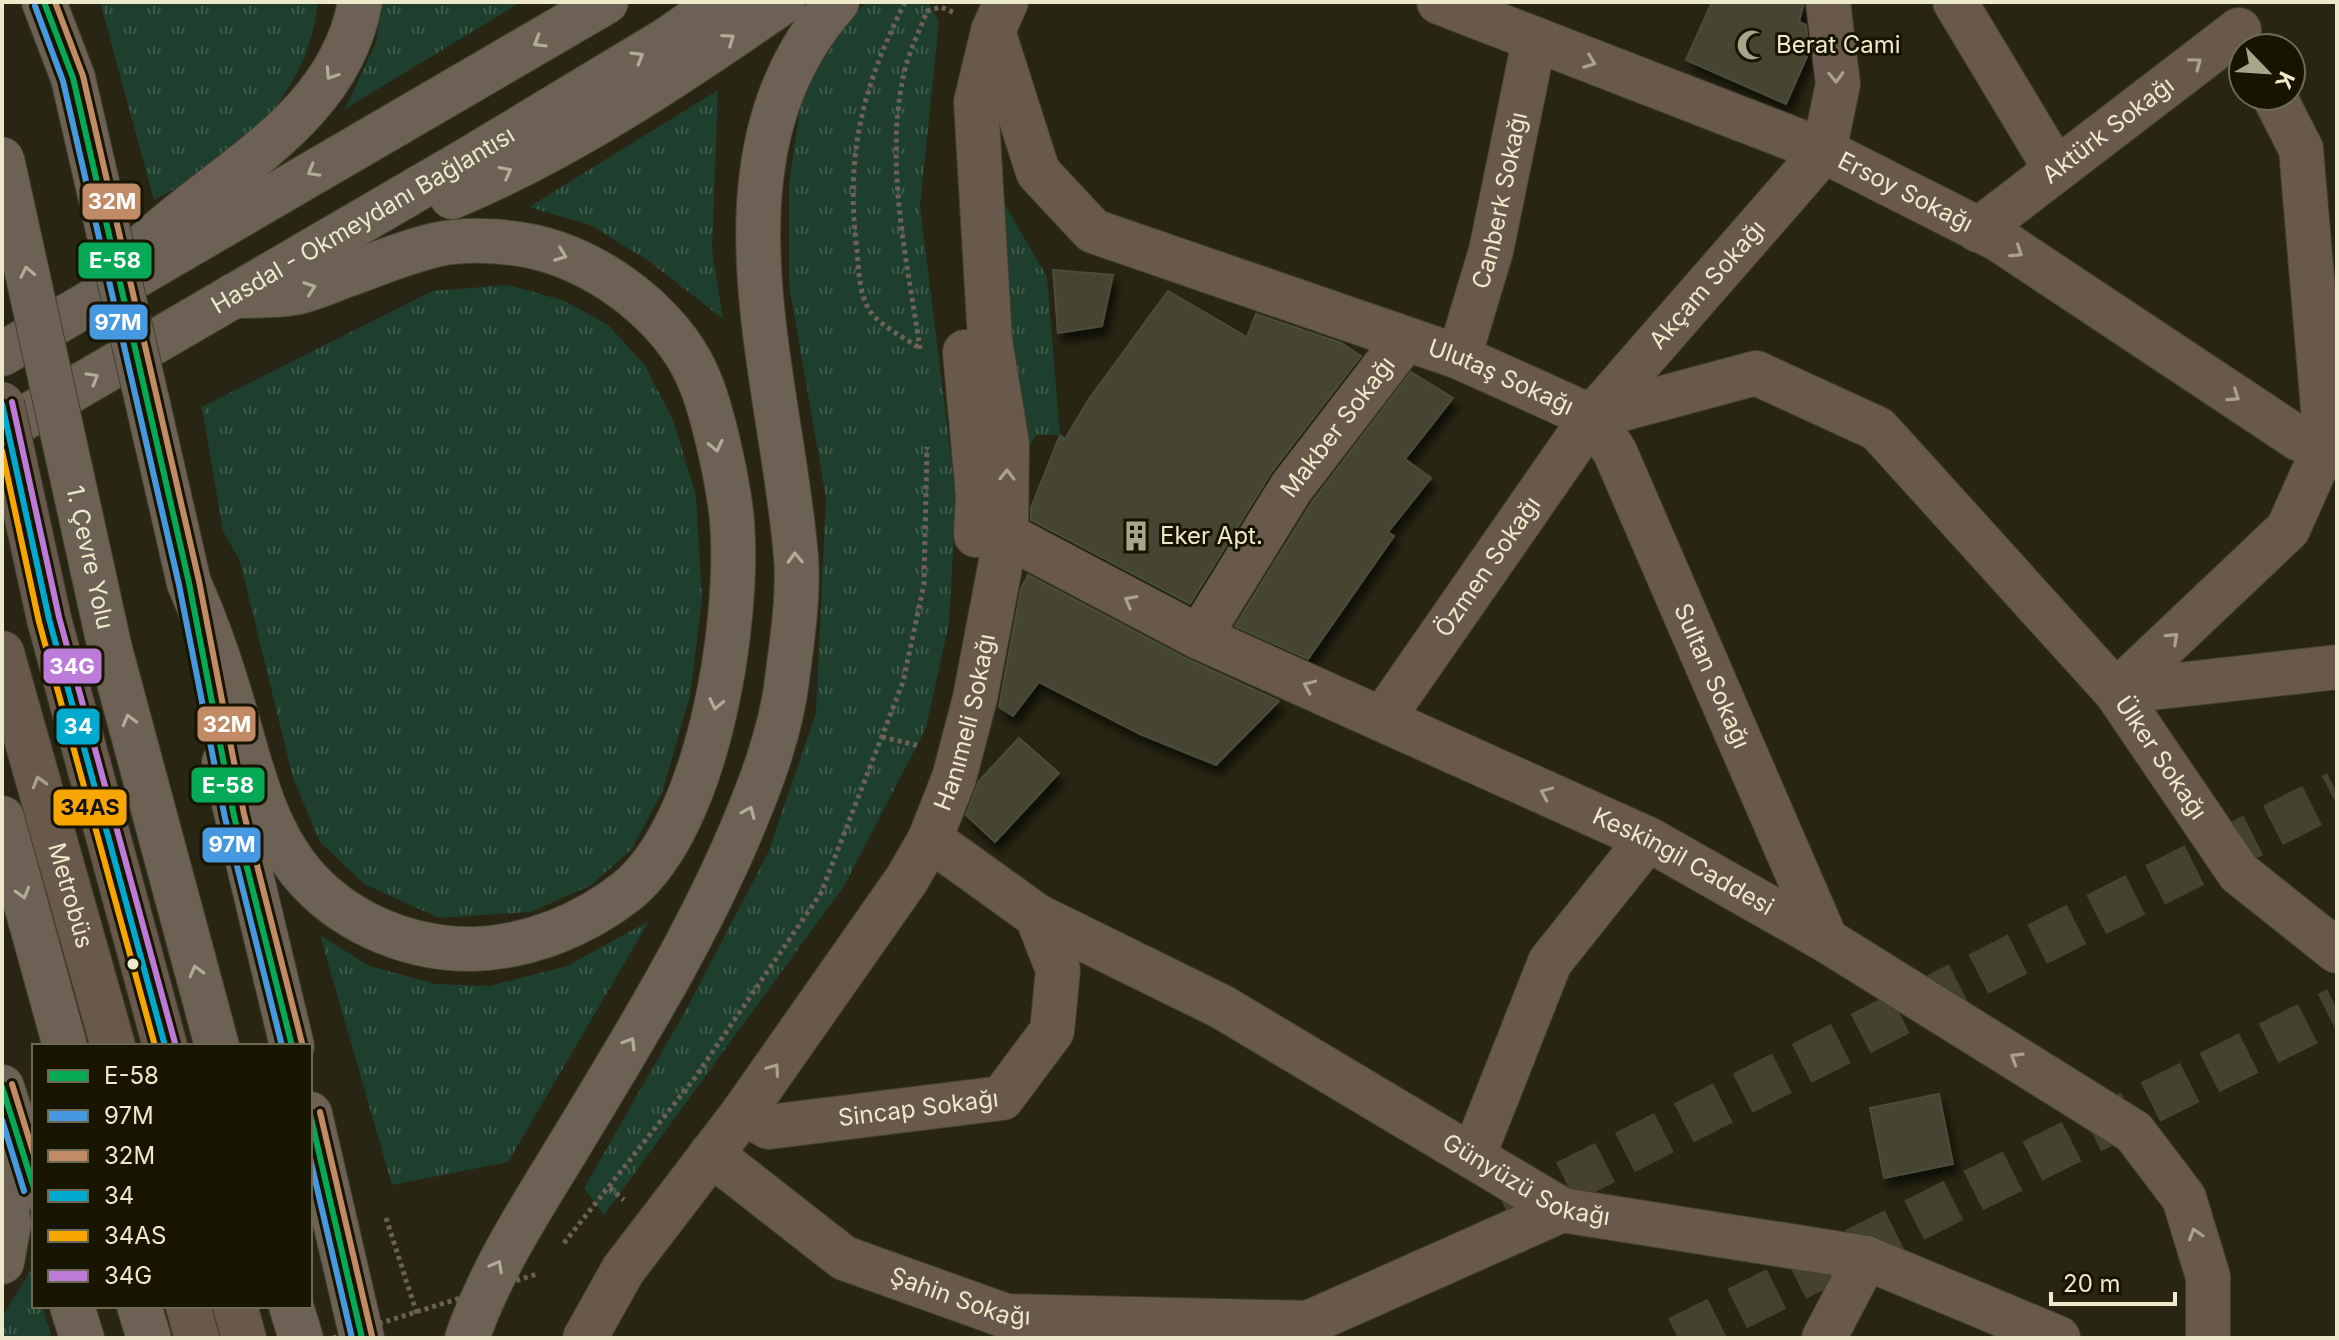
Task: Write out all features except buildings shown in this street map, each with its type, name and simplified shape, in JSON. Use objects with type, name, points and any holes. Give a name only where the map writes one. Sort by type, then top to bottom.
[{"type":"highway","points":[[44,2],[73,78]]},
{"type":"highway","points":[[61,2],[73,78],[189,583],[216,727],[292,1044]]},
{"type":"highway","points":[[86,308],[162,228],[271,144],[308,108],[341,58],[360,2]]},
{"type":"highway","points":[[2,354],[86,308],[173,251],[606,2]]},
{"type":"highway","name":"Hasdal - Okmeydanı Bağlantısı","points":[[2,431],[666,40],[721,2]]},
{"type":"highway","points":[[354,224],[426,209],[496,178],[662,86],[783,2]]},
{"type":"highway","points":[[467,1338],[493,1271],[647,1015],[717,889],[761,785],[787,684],[796,563],[757,252],[760,175],[773,107],[796,59],[837,2]]},
{"type":"highway","name":"1. Çevre Yolu","points":[[2,159],[110,649],[216,1044]]},
{"type":"highway","points":[[189,583],[210,631],[259,794],[278,839],[312,884],[357,919],[401,940],[455,949],[504,948],[573,926],[629,889],[656,856],[680,816],[712,724],[723,668],[731,607],[732,520],[701,383],[672,335],[633,296],[592,269],[553,251],[494,242],[437,244],[295,293],[233,296]]},
{"type":"highway","points":[[2,818],[64,1044]]},
{"type":"highway","points":[[2,1087],[32,1182]]},
{"type":"highway","points":[[312,1123],[362,1338]]},
{"type":"highway","points":[[2,1179],[9,1224],[2,1262]]},
{"type":"highway","points":[[73,1308],[82,1338]]},
{"type":"highway","points":[[140,1308],[149,1338]]},
{"type":"highway","points":[[292,1308],[301,1338]]},
{"type":"main road","name":"Hanımeli Sokağı","points":[[918,831],[954,778],[975,698],[991,526],[1007,444],[990,340],[976,102],[989,14]]},
{"type":"main road","name":"Hanımeli Sokağı","points":[[558,1338],[635,1210],[730,1104],[907,879],[964,630],[975,564],[991,526]]},
{"type":"main road","name":"Hanımeli Sokağı","points":[[585,1338],[623,1270],[711,1154],[730,1104]]},
{"type":"street","name":"Ersoy Sokağı","points":[[1439,2],[1824,151],[1978,230],[2299,439],[2332,445]]},
{"type":"street","points":[[1824,151],[1838,84],[1828,2]]},
{"type":"street","points":[[1955,2],[2056,170]]},
{"type":"street","name":"Ulutaş Sokağı","points":[[989,14],[1038,172],[1093,231],[1404,341],[1459,357],[1592,417],[1756,373],[1878,429],[2116,692]]},
{"type":"street","name":"Aktürk Sokağı","points":[[1978,230],[2236,27]]},
{"type":"street","name":"Canberk Sokağı","points":[[1459,357],[1491,251],[1534,41]]},
{"type":"street","points":[[2286,112],[2319,154],[2332,445]]},
{"type":"street","name":"Akçam Sokağı","points":[[1592,417],[1824,151]]},
{"type":"street","name":"Makber Sokağı","points":[[1199,637],[1291,488],[1404,341]]},
{"type":"street","points":[[2,404],[49,619],[164,1044]]},
{"type":"street","name":"Özmen Sokağı","points":[[1383,718],[1592,417]]},
{"type":"street","name":"Sultan Sokağı","points":[[1592,417],[1615,452],[1826,940]]},
{"type":"street","name":"Ülker Sokağı","points":[[2332,445],[2288,529],[2116,692],[2239,873],[2337,951]]},
{"type":"street","name":"Keskingil Caddesi","points":[[991,526],[1199,637],[1648,839],[1826,940],[2134,1132],[2184,1198],[2208,1277],[2208,1338]]},
{"type":"street","name":"Metrobüs","points":[[2,653],[112,1044]]},
{"type":"street","points":[[2116,692],[2337,667]]},
{"type":"street","points":[[918,831],[1037,916]]},
{"type":"street","points":[[1473,1157],[1550,962],[1648,839]]},
{"type":"street","name":"Sincap Sokağı","points":[[730,1104],[769,1127],[1002,1098],[1052,1031],[1058,970],[1037,916]]},
{"type":"street","name":"Günyüzü Sokağı","points":[[1037,916],[1222,1007],[1562,1210],[1866,1258],[2058,1338]]},
{"type":"street","name":"Şahin Sokağı","points":[[711,1154],[844,1258],[1006,1316],[1302,1330],[1562,1210]]},
{"type":"street","points":[[1824,1338],[1866,1258]]},
{"type":"street","points":[[189,1308],[197,1338]]},
{"type":"street","points":[[236,1308],[244,1338]]},
{"type":"path","points":[[905,2],[879,54],[857,126],[851,207],[863,298],[873,315],[920,348]]},
{"type":"path","points":[[921,364],[900,221],[897,126],[905,68],[931,2]]},
{"type":"path","points":[[927,11],[941,7],[989,14]]},
{"type":"path","points":[[556,1252],[694,1079],[821,893],[903,682],[924,584],[927,441]]},
{"type":"path","points":[[882,737],[935,749]]},
{"type":"path","points":[[386,1218],[417,1314]]},
{"type":"path","points":[[333,1338],[537,1274],[547,1263]]},
{"type":"green space","points":[[100,2],[318,2],[311,37],[299,68],[283,97],[263,122],[213,165],[154,200]]},
{"type":"green space","points":[[382,2],[521,2],[345,109],[376,42]]},
{"type":"green space","points":[[866,2],[928,2],[939,22],[920,206],[956,497],[949,623],[926,728],[844,886],[604,1215],[584,1188],[686,1010],[768,853],[816,713],[826,498],[789,285],[789,184],[800,108],[822,51]]},
{"type":"green space","points":[[718,90],[712,250],[723,319],[649,261],[590,225],[529,207]]},
{"type":"green space","points":[[997,191],[1047,277],[1060,435],[1036,435],[1024,457]]},
{"type":"green space","points":[[509,285],[565,301],[608,325],[644,364],[673,420],[696,496],[702,599],[690,696],[662,793],[631,850],[591,885],[531,912],[439,918],[364,884],[320,842],[293,778],[240,561],[223,531],[202,407],[432,291]]},
{"type":"green space","points":[[649,921],[508,1162],[392,1185],[320,935],[369,966],[436,984],[489,986],[567,966]]},
{"type":"green space","points":[[31,1270],[32,1308],[43,1308],[52,1338],[2,1338],[2,1317]]},
{"type":"tunnel","points":[[1507,1212],[2337,793]]},
{"type":"tunnel","points":[[1678,1338],[2337,1009]]},
{"type":"transit line","name":"E-58","points":[[44,2],[73,78],[189,583],[234,816],[291,1044]]},
{"type":"transit line","name":"32M","points":[[55,2],[83,76],[199,581],[244,814],[302,1043]]},
{"type":"transit line","name":"97M","points":[[35,6],[63,81],[179,585],[225,818],[282,1044]]},
{"type":"transit line","name":"34G","points":[[12,402],[59,617],[175,1043]]},
{"type":"transit line","name":"34","points":[[2,404],[49,619],[164,1044]]},
{"type":"transit line","name":"34AS","points":[[2,451],[39,622],[154,1044]]},
{"type":"transit line","name":"32M","points":[[12,1084],[32,1149]]},
{"type":"transit line","name":"E-58","points":[[2,1087],[32,1182]]},
{"type":"transit line","name":"32M","points":[[320,1112],[372,1336]]},
{"type":"transit line","name":"97M","points":[[2,1120],[24,1191]]},
{"type":"transit line","name":"E-58","points":[[312,1123],[362,1338]]},
{"type":"transit line","name":"97M","points":[[312,1167],[352,1338]]},
{"type":"place","name":"Berat Cami","points":[[1752,45]]},
{"type":"place","name":"Eker Apt.","points":[[1136,536]]}]
